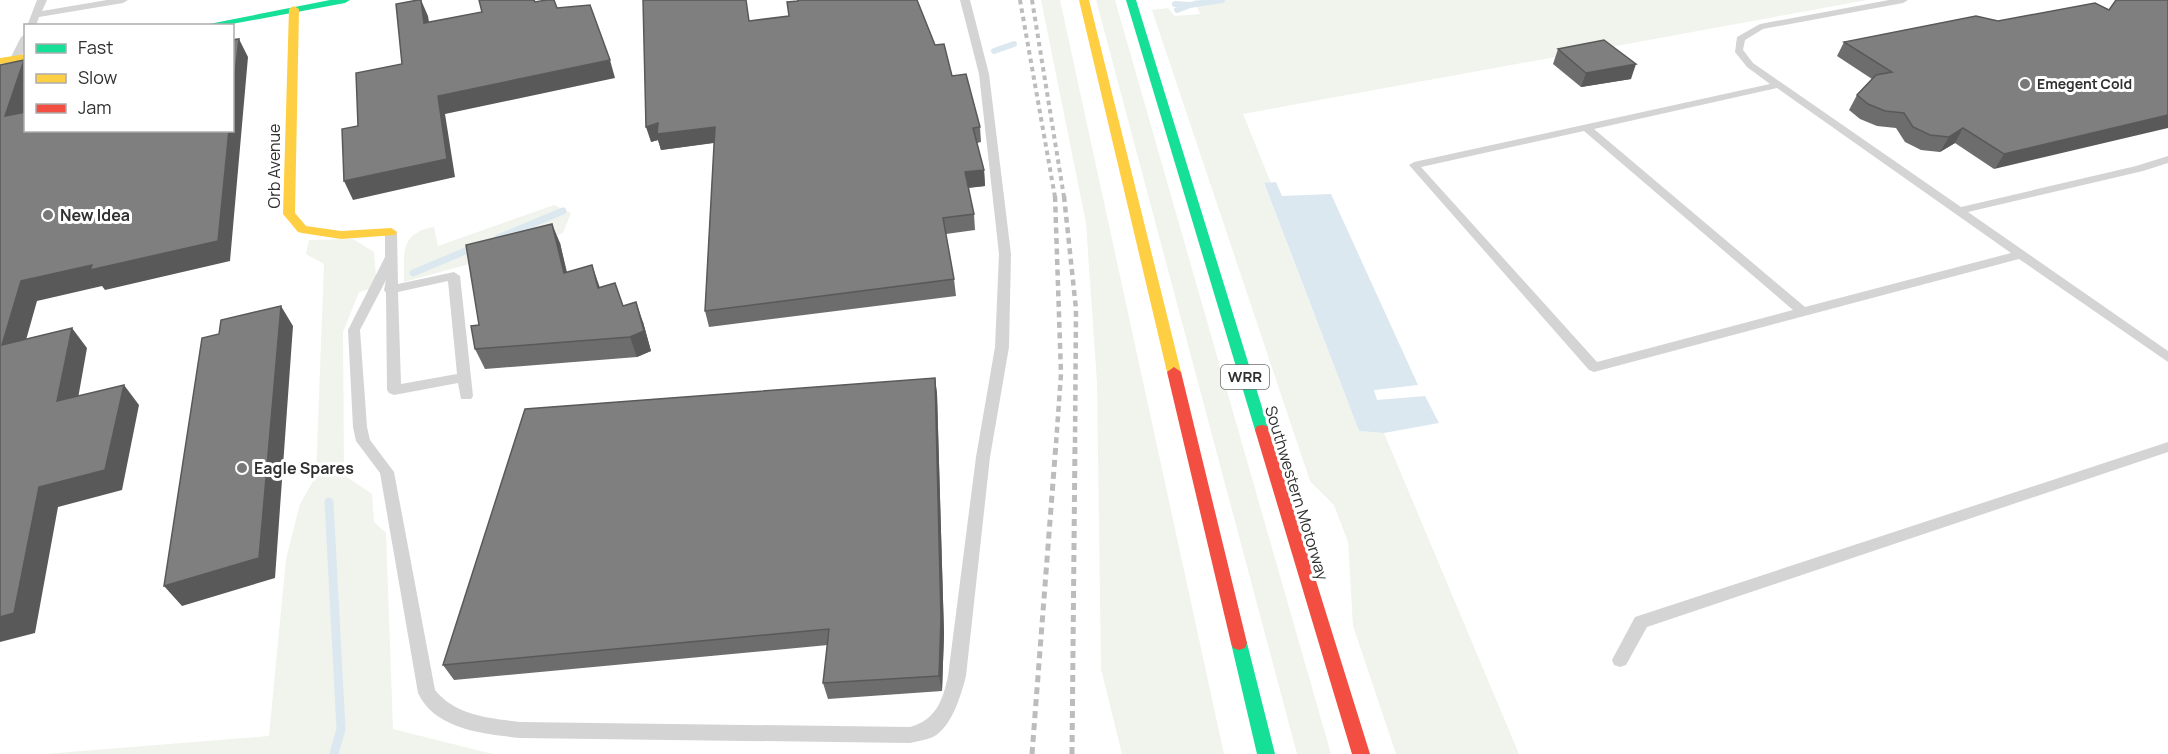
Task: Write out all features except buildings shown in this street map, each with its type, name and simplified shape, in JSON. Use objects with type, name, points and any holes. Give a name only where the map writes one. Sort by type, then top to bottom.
[{"type":"main road","points":[[214,24],[317,3],[345,0]]},
{"type":"main road","points":[[1084,0],[1266,754]]},
{"type":"main road","name":"Southwestern Motorway","points":[[1131,0],[1361,754]]},
{"type":"main road","name":"Orb Avenue","points":[[294,9],[289,214],[302,229],[341,235],[390,232]]},
{"type":"main road","points":[[0,62],[20,58]]},
{"type":"lane","points":[[32,24],[42,0]]},
{"type":"lane","points":[[35,15],[123,0]]},
{"type":"lane","points":[[390,259],[354,330],[360,427],[363,441],[387,472],[427,693],[435,705],[448,714],[481,725],[520,730],[910,735],[929,730],[952,699],[957,676],[983,457],[1002,347],[1005,254],[984,74],[965,0]]},
{"type":"lane","points":[[1903,0],[1751,29],[1737,44],[1738,50],[1750,65],[1778,85],[1961,210],[2168,357]]},
{"type":"lane","points":[[1778,85],[1414,165],[1594,367],[2022,254]]},
{"type":"lane","points":[[1586,127],[1803,312]]},
{"type":"lane","points":[[1961,210],[2139,169],[2168,159]]},
{"type":"lane","points":[[390,232],[394,390],[464,377]]},
{"type":"lane","points":[[390,291],[454,276],[466,396]]},
{"type":"lane","points":[[1620,660],[1641,622],[2168,447]]},
{"type":"shaded area","points":[[1041,0],[1060,0],[1224,754],[1122,754],[1101,669],[1097,383],[1086,223]]},
{"type":"shaded area","points":[[1096,0],[1115,0],[1331,754],[1297,754]]},
{"type":"shaded area","points":[[1194,0],[1867,0],[1243,114],[1271,183],[1264,184],[1359,431],[1384,433],[1519,754],[1396,754],[1353,626],[1348,542],[1334,505],[1310,481],[1152,10],[1168,8],[1175,16],[1200,14]]},
{"type":"shaded area","points":[[1276,182],[1282,196],[1331,194],[1418,385],[1374,390],[1377,400],[1425,396],[1439,423],[1384,433],[1359,431],[1264,183]]},
{"type":"shaded area","points":[[554,205],[571,213],[563,233],[531,247],[404,282],[406,246],[415,234],[434,227],[438,246]]},
{"type":"shaded area","points":[[353,239],[374,252],[377,287],[359,292],[343,332],[344,475],[372,494],[374,522],[386,533],[393,729],[493,754],[45,754],[269,736],[286,559],[300,504],[316,476],[324,264],[306,254],[309,240]]},
{"type":"waterway","points":[[1190,5],[1222,0]]},
{"type":"waterway","points":[[1175,4],[1190,5]]},
{"type":"waterway","points":[[1177,10],[1190,5]]},
{"type":"waterway","points":[[994,51],[1014,44]]},
{"type":"waterway","points":[[498,238],[563,211]]},
{"type":"waterway","points":[[413,273],[475,247]]},
{"type":"waterway","points":[[329,502],[341,729],[334,754]]},
{"type":"railway","points":[[1020,0],[1055,197]]},
{"type":"railway","points":[[1032,0],[1064,197]]},
{"type":"railway","points":[[1055,196],[1061,374],[1056,444]]},
{"type":"railway","points":[[1064,196],[1076,309],[1075,444]]},
{"type":"railway","points":[[1032,754],[1056,443]]},
{"type":"railway","points":[[1072,754],[1075,443]]},
{"type":"traffic: fast","points":[[214,24],[345,0]]},
{"type":"traffic: fast","points":[[1131,0],[1262,430]]},
{"type":"traffic: fast","points":[[1239,643],[1266,754]]},
{"type":"traffic: slow","points":[[1084,0],[1174,372]]},
{"type":"traffic: slow","points":[[294,9],[289,214],[302,229],[341,235],[391,232]]},
{"type":"traffic: slow","points":[[0,61],[24,57]]},
{"type":"traffic: jam","points":[[1174,372],[1239,643]]},
{"type":"traffic: jam","points":[[1262,430],[1361,754]]},
{"type":"place","name":"Emegent Cold","points":[[2025,84]]},
{"type":"place","name":"New Idea","points":[[48,215]]},
{"type":"place","name":"Eagle Spares","points":[[242,468]]}]
